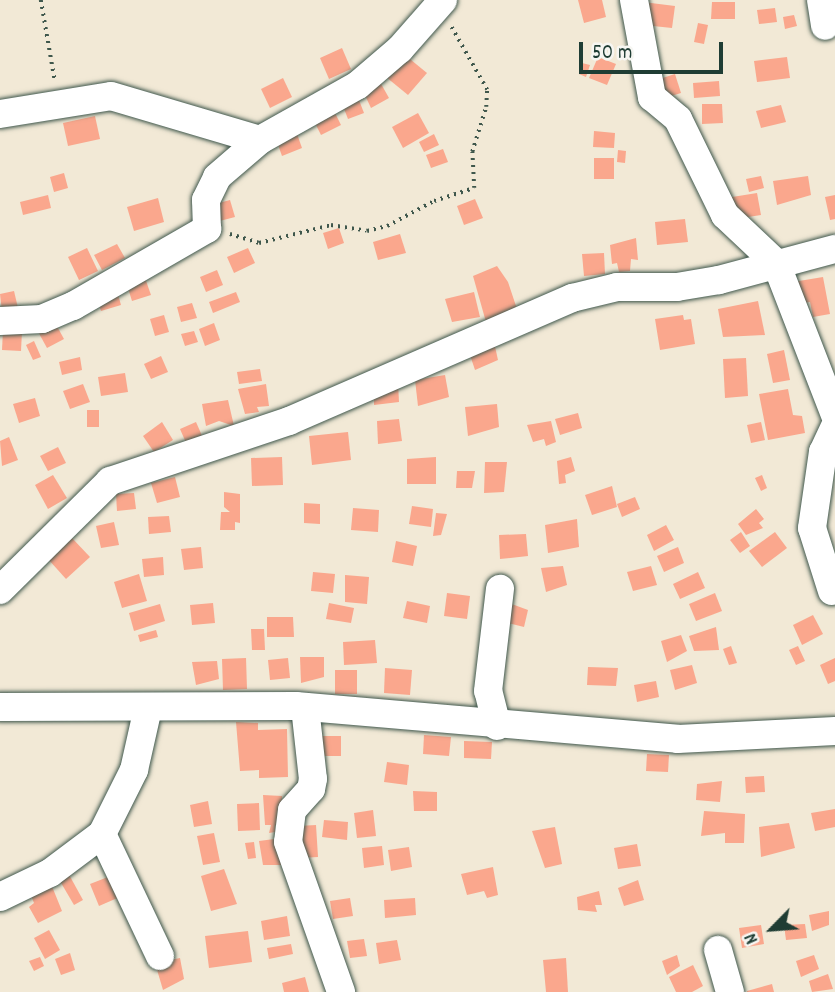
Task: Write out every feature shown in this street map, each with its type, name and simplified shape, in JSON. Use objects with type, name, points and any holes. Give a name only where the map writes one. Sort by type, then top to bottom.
[{"type":"street","points":[[634,0],[652,97],[677,119],[731,224],[776,263],[835,415]]},
{"type":"street","points":[[0,321],[42,319],[73,306],[207,229],[206,200],[211,186],[260,140],[358,85],[400,49],[441,3]]},
{"type":"street","points":[[0,114],[111,96],[260,140]]},
{"type":"street","points":[[0,590],[110,481],[289,421],[572,298],[617,287],[677,287],[835,249]]},
{"type":"street","points":[[832,591],[812,528],[823,452],[835,426]]},
{"type":"street","points":[[497,726],[488,691],[500,589]]},
{"type":"street","points":[[0,707],[305,707],[497,726],[678,738],[835,731]]},
{"type":"street","points":[[305,707],[313,779],[311,789],[292,810],[288,842],[341,992]]},
{"type":"street","points":[[0,897],[50,873],[102,834],[134,770],[148,708]]},
{"type":"street","points":[[102,834],[160,956]]},
{"type":"street","points":[[718,950],[730,992]]},
{"type":"path","points":[[41,0],[55,81],[53,104]]},
{"type":"path","points":[[207,229],[259,243],[331,225],[366,231],[387,226],[434,201],[474,188],[472,152],[487,90],[441,3]]},
{"type":"building","points":[[578,0],[602,0],[606,17],[584,23]]},
{"type":"building","points":[[643,2],[675,6],[672,28],[653,26]]},
{"type":"building","points":[[712,2],[735,2],[735,19],[711,19]]},
{"type":"building","points":[[775,8],[777,22],[759,24],[757,10]]},
{"type":"building","points":[[794,15],[797,26],[785,29],[783,17]]},
{"type":"building","points":[[698,23],[708,25],[704,44],[694,42]]},
{"type":"building","points":[[342,48],[351,69],[329,79],[320,58]]},
{"type":"building","points":[[405,55],[427,73],[408,95],[386,77]]},
{"type":"building","points":[[598,57],[616,64],[607,85],[589,78]]},
{"type":"building","points":[[787,57],[790,78],[757,82],[754,61]]},
{"type":"building","points":[[582,63],[590,65],[586,77],[579,74]]},
{"type":"building","points":[[675,74],[681,93],[655,101],[650,82]]},
{"type":"building","points":[[283,78],[292,97],[270,108],[261,89]]},
{"type":"building","points":[[719,81],[720,96],[694,98],[693,83]]},
{"type":"building","points":[[380,82],[389,98],[371,108],[363,91]]},
{"type":"building","points":[[357,95],[364,113],[348,119],[341,101]]},
{"type":"building","points":[[702,104],[722,104],[723,123],[702,124]]},
{"type":"building","points":[[781,105],[786,122],[761,128],[756,111]]},
{"type":"building","points":[[332,107],[341,125],[321,135],[312,117]]},
{"type":"building","points":[[418,113],[429,133],[403,148],[392,127]]},
{"type":"building","points":[[95,116],[100,139],[68,146],[63,123]]},
{"type":"building","points":[[296,131],[302,148],[282,156],[276,139]]},
{"type":"building","points":[[594,131],[615,133],[614,148],[593,147]]},
{"type":"building","points":[[434,134],[439,145],[424,152],[419,142]]},
{"type":"building","points":[[443,149],[448,162],[431,168],[426,155]]},
{"type":"building","points":[[618,150],[626,151],[625,163],[617,162]]},
{"type":"building","points":[[594,158],[614,158],[614,179],[594,179]]},
{"type":"building","points":[[64,173],[68,188],[54,192],[50,177]]},
{"type":"building","points":[[761,176],[764,188],[749,192],[746,179]]},
{"type":"building","points":[[808,176],[811,195],[777,205],[773,181]]},
{"type":"building","points":[[757,193],[761,215],[729,220],[726,198]]},
{"type":"building","points":[[48,195],[51,208],[23,215],[20,202]]},
{"type":"building","points":[[835,195],[835,219],[830,220],[825,197]]},
{"type":"building","points":[[158,198],[164,222],[134,231],[127,207]]},
{"type":"building","points":[[475,199],[483,218],[464,225],[457,206]]},
{"type":"building","points":[[230,200],[235,217],[212,223],[208,206]]},
{"type":"building","points":[[685,219],[688,242],[657,245],[655,222]]},
{"type":"building","points":[[339,228],[344,243],[328,249],[323,233]]},
{"type":"building","points":[[400,234],[406,253],[378,260],[373,242]]},
{"type":"building","points":[[636,238],[638,260],[631,259],[630,271],[619,272],[617,263],[612,264],[610,245]]},
{"type":"building","points":[[117,244],[125,258],[102,270],[94,255]]},
{"type":"building","points":[[87,248],[98,271],[79,280],[68,257]]},
{"type":"building","points":[[248,248],[255,263],[234,273],[227,257]]},
{"type":"building","points":[[604,253],[605,274],[584,276],[582,254]]},
{"type":"building","points":[[497,266],[508,282],[518,312],[486,322],[473,276]]},
{"type":"building","points":[[217,270],[223,285],[206,292],[200,277]]},
{"type":"building","points":[[823,277],[830,314],[813,317],[810,302],[797,304],[793,282]]},
{"type":"building","points":[[145,278],[151,295],[132,301],[127,285]]},
{"type":"building","points":[[14,291],[18,308],[2,312],[0,294]]},
{"type":"building","points":[[117,291],[121,305],[101,311],[97,298]]},
{"type":"building","points":[[236,292],[240,302],[213,313],[209,302]]},
{"type":"building","points":[[474,292],[480,317],[452,322],[445,299]]},
{"type":"building","points":[[758,301],[765,335],[723,337],[718,309]]},
{"type":"building","points":[[192,303],[197,318],[181,322],[177,307]]},
{"type":"building","points":[[164,315],[169,332],[155,336],[150,319]]},
{"type":"building","points":[[683,315],[684,320],[691,319],[695,344],[660,350],[655,319]]},
{"type":"building","points":[[53,319],[64,339],[47,348],[36,328]]},
{"type":"building","points":[[214,323],[220,340],[205,346],[199,329]]},
{"type":"building","points":[[3,330],[22,331],[21,351],[2,350]]},
{"type":"building","points":[[194,331],[198,342],[185,346],[181,334]]},
{"type":"building","points":[[34,341],[41,357],[33,360],[26,345]]},
{"type":"building","points":[[494,342],[498,360],[475,370],[468,349]]},
{"type":"building","points":[[784,350],[790,380],[773,383],[767,354]]},
{"type":"building","points":[[161,356],[168,372],[151,379],[144,364]]},
{"type":"building","points":[[80,357],[82,370],[62,375],[59,362]]},
{"type":"building","points":[[746,358],[748,396],[725,398],[723,359]]},
{"type":"building","points":[[260,369],[262,381],[239,384],[237,372]]},
{"type":"building","points":[[125,373],[128,392],[101,396],[98,377]]},
{"type":"building","points":[[445,375],[449,397],[418,406],[415,380]]},
{"type":"building","points":[[398,383],[399,402],[374,405],[374,385]]},
{"type":"building","points":[[83,384],[90,402],[70,409],[63,391]]},
{"type":"building","points":[[266,384],[269,406],[257,407],[259,412],[245,414],[238,389]]},
{"type":"building","points":[[788,389],[793,415],[802,416],[805,433],[768,440],[759,394]]},
{"type":"building","points":[[35,398],[40,416],[19,423],[13,404]]},
{"type":"building","points":[[228,400],[234,426],[219,421],[206,426],[202,404]]},
{"type":"building","points":[[497,404],[499,427],[468,436],[465,407]]},
{"type":"building","points":[[87,410],[99,410],[99,427],[87,427]]},
{"type":"building","points":[[578,413],[582,428],[560,435],[555,419]]},
{"type":"building","points":[[399,419],[402,441],[378,444],[377,421]]},
{"type":"building","points":[[551,421],[556,442],[546,446],[544,439],[533,442],[527,425]]},
{"type":"building","points":[[162,422],[173,440],[154,452],[143,436]]},
{"type":"building","points":[[196,422],[203,438],[187,445],[180,429]]},
{"type":"building","points":[[761,422],[765,440],[751,443],[747,425]]},
{"type":"building","points":[[348,432],[351,460],[312,465],[309,436]]},
{"type":"building","points":[[9,437],[18,460],[2,466],[0,441]]},
{"type":"building","points":[[58,447],[66,463],[48,471],[40,456]]},
{"type":"building","points":[[282,457],[283,485],[252,486],[251,458]]},
{"type":"building","points":[[436,457],[436,484],[407,484],[407,459]]},
{"type":"building","points":[[571,457],[575,471],[565,475],[566,483],[559,484],[557,461]]},
{"type":"building","points":[[485,462],[507,462],[504,492],[484,493]]},
{"type":"building","points":[[457,471],[475,471],[472,488],[456,488]]},
{"type":"building","points":[[53,475],[67,498],[48,509],[35,485]]},
{"type":"building","points":[[762,475],[767,488],[761,491],[755,478]]},
{"type":"building","points":[[175,477],[180,497],[157,503],[151,483]]},
{"type":"building","points":[[612,486],[617,507],[592,515],[585,495]]},
{"type":"building","points":[[224,492],[240,494],[240,523],[235,522],[235,530],[220,530],[221,512],[230,512],[224,507]]},
{"type":"building","points":[[134,493],[136,509],[117,511],[116,494]]},
{"type":"building","points":[[635,497],[640,509],[622,517],[617,504]]},
{"type":"building","points":[[304,503],[320,504],[320,524],[304,523]]},
{"type":"building","points":[[412,506],[433,509],[431,527],[409,524]]},
{"type":"building","points":[[353,508],[379,510],[378,532],[351,530]]},
{"type":"building","points":[[756,509],[764,519],[759,523],[763,528],[746,535],[738,524]]},
{"type":"building","points":[[436,513],[447,514],[441,535],[433,536]]},
{"type":"building","points":[[169,516],[171,532],[149,534],[148,517]]},
{"type":"building","points":[[577,519],[579,547],[548,553],[545,525]]},
{"type":"building","points":[[114,522],[119,545],[101,548],[96,526]]},
{"type":"building","points":[[666,525],[674,540],[654,551],[647,535]]},
{"type":"building","points":[[741,532],[750,546],[740,553],[730,540]]},
{"type":"building","points":[[775,532],[787,548],[762,567],[749,551]]},
{"type":"building","points":[[526,534],[528,556],[500,559],[499,535]]},
{"type":"building","points":[[72,538],[90,557],[66,579],[48,559]]},
{"type":"building","points":[[396,541],[417,546],[413,566],[392,562]]},
{"type":"building","points":[[201,547],[203,568],[184,570],[181,549]]},
{"type":"building","points":[[678,547],[684,563],[664,572],[657,556]]},
{"type":"building","points":[[163,557],[164,575],[144,577],[142,559]]},
{"type":"building","points":[[563,566],[567,585],[546,592],[541,568]]},
{"type":"building","points":[[651,566],[657,585],[633,591],[627,572]]},
{"type":"building","points":[[313,572],[335,574],[333,593],[311,591]]},
{"type":"building","points":[[698,572],[705,588],[680,599],[673,584]]},
{"type":"building","points":[[139,574],[147,601],[122,608],[114,582]]},
{"type":"building","points":[[345,575],[369,577],[367,604],[345,602]]},
{"type":"building","points":[[447,593],[470,596],[467,619],[444,616]]},
{"type":"building","points":[[715,593],[722,611],[696,621],[689,604]]},
{"type":"building","points":[[407,601],[430,606],[427,623],[403,618]]},
{"type":"building","points":[[213,603],[215,623],[192,625],[190,605]]},
{"type":"building","points":[[329,603],[354,608],[351,623],[326,619]]},
{"type":"building","points":[[509,603],[528,610],[524,627],[504,622]]},
{"type":"building","points":[[160,604],[165,621],[134,631],[129,613]]},
{"type":"building","points":[[813,615],[823,634],[802,645],[793,625]]},
{"type":"building","points":[[267,617],[293,617],[294,637],[267,637]]},
{"type":"building","points":[[716,627],[719,650],[694,651],[689,636]]},
{"type":"building","points":[[251,629],[264,629],[265,650],[252,650]]},
{"type":"building","points":[[156,630],[158,637],[140,642],[138,635]]},
{"type":"building","points":[[681,635],[687,651],[667,662],[661,641]]},
{"type":"building","points":[[375,640],[377,663],[344,665],[343,642]]},
{"type":"building","points":[[731,646],[737,663],[729,665],[723,649]]},
{"type":"building","points":[[798,646],[805,661],[796,665],[789,650]]},
{"type":"building","points":[[300,657],[324,657],[324,677],[301,683]]},
{"type":"building","points":[[246,658],[247,689],[223,690],[222,659]]},
{"type":"building","points":[[288,658],[290,678],[270,680],[268,660]]},
{"type":"building","points":[[835,658],[835,681],[828,684],[820,665]]},
{"type":"building","points":[[217,661],[219,679],[196,685],[192,662]]},
{"type":"building","points":[[692,665],[697,683],[675,690],[670,670]]},
{"type":"building","points":[[588,667],[618,668],[616,686],[587,685]]},
{"type":"building","points":[[385,668],[412,670],[410,695],[384,693]]},
{"type":"building","points":[[335,670],[357,670],[357,694],[335,694]]},
{"type":"building","points":[[656,681],[659,697],[637,702],[634,685]]},
{"type":"building","points":[[236,722],[258,723],[258,730],[287,729],[288,777],[259,778],[259,770],[240,771]]},
{"type":"building","points":[[424,735],[451,737],[449,756],[423,754]]},
{"type":"building","points":[[314,736],[341,736],[341,756],[314,756]]},
{"type":"building","points":[[464,741],[492,742],[491,759],[464,758]]},
{"type":"building","points":[[647,754],[669,755],[668,772],[646,771]]},
{"type":"building","points":[[387,762],[409,765],[407,785],[384,782]]},
{"type":"building","points":[[764,776],[765,792],[746,793],[745,777]]},
{"type":"building","points":[[722,781],[720,802],[696,800],[697,784]]},
{"type":"building","points":[[413,791],[437,792],[437,811],[414,811]]},
{"type":"building","points":[[263,795],[282,796],[282,826],[275,825],[275,832],[269,833],[271,825],[265,825]]},
{"type":"building","points":[[208,801],[212,824],[194,827],[190,805]]},
{"type":"building","points":[[259,803],[260,830],[238,831],[237,804]]},
{"type":"building","points":[[835,809],[835,827],[815,831],[811,813]]},
{"type":"building","points":[[373,810],[376,836],[357,838],[354,813]]},
{"type":"building","points":[[704,811],[745,814],[744,843],[725,843],[725,833],[701,836]]},
{"type":"building","points":[[324,820],[348,822],[347,840],[322,837]]},
{"type":"building","points":[[789,823],[795,848],[761,857],[759,827]]},
{"type":"building","points":[[316,825],[318,857],[301,858],[298,826]]},
{"type":"building","points":[[555,827],[562,864],[545,868],[532,831]]},
{"type":"building","points":[[214,833],[220,862],[203,865],[197,836]]},
{"type":"building","points":[[282,838],[281,865],[263,865],[259,841]]},
{"type":"building","points":[[254,842],[256,858],[248,859],[245,843]]},
{"type":"building","points":[[637,844],[641,866],[618,869],[614,848]]},
{"type":"building","points":[[382,846],[384,865],[364,868],[362,848]]},
{"type":"building","points":[[409,847],[412,867],[391,871],[388,850]]},
{"type":"building","points":[[493,867],[498,895],[487,898],[484,891],[467,895],[461,874]]},
{"type":"building","points":[[224,869],[237,904],[211,911],[201,876]]},
{"type":"building","points":[[67,871],[83,900],[74,905],[57,876]]},
{"type":"building","points":[[113,875],[122,896],[99,906],[90,884]]},
{"type":"building","points":[[49,879],[62,911],[38,923],[29,907],[34,903],[28,888]]},
{"type":"building","points":[[638,880],[644,900],[624,906],[618,888]]},
{"type":"building","points":[[599,891],[602,905],[595,905],[597,912],[578,910],[577,897]]},
{"type":"building","points":[[350,898],[353,916],[333,919],[330,901]]},
{"type":"building","points":[[415,898],[416,915],[385,918],[384,900]]},
{"type":"building","points":[[829,911],[829,925],[812,931],[809,915]]},
{"type":"building","points":[[287,916],[290,936],[264,940],[261,921]]},
{"type":"building","points":[[805,924],[807,938],[786,940],[784,925]]},
{"type":"building","points":[[761,925],[764,944],[742,948],[739,928]]},
{"type":"building","points":[[49,930],[60,950],[45,959],[34,938]]},
{"type":"building","points":[[248,931],[252,962],[209,968],[205,936]]},
{"type":"building","points":[[364,939],[367,956],[350,958],[347,941]]},
{"type":"building","points":[[397,940],[401,960],[379,964],[376,943]]},
{"type":"building","points":[[291,944],[293,954],[269,959],[267,948]]},
{"type":"building","points":[[70,953],[75,970],[61,975],[55,959]]},
{"type":"building","points":[[677,955],[680,966],[667,975],[662,961]]},
{"type":"building","points":[[814,955],[819,969],[801,977],[796,961]]},
{"type":"building","points":[[40,957],[44,966],[34,971],[29,961]]},
{"type":"building","points":[[180,958],[184,979],[163,990],[155,963]]},
{"type":"building","points":[[566,958],[568,992],[546,992],[543,960]]},
{"type":"building","points":[[693,965],[703,986],[692,992],[676,992],[669,977]]},
{"type":"building","points":[[828,974],[833,989],[812,992],[809,981]]},
{"type":"building","points":[[305,977],[309,992],[284,992],[282,983]]},
{"type":"building","points":[[772,984],[774,992],[747,992],[747,991]]}]
